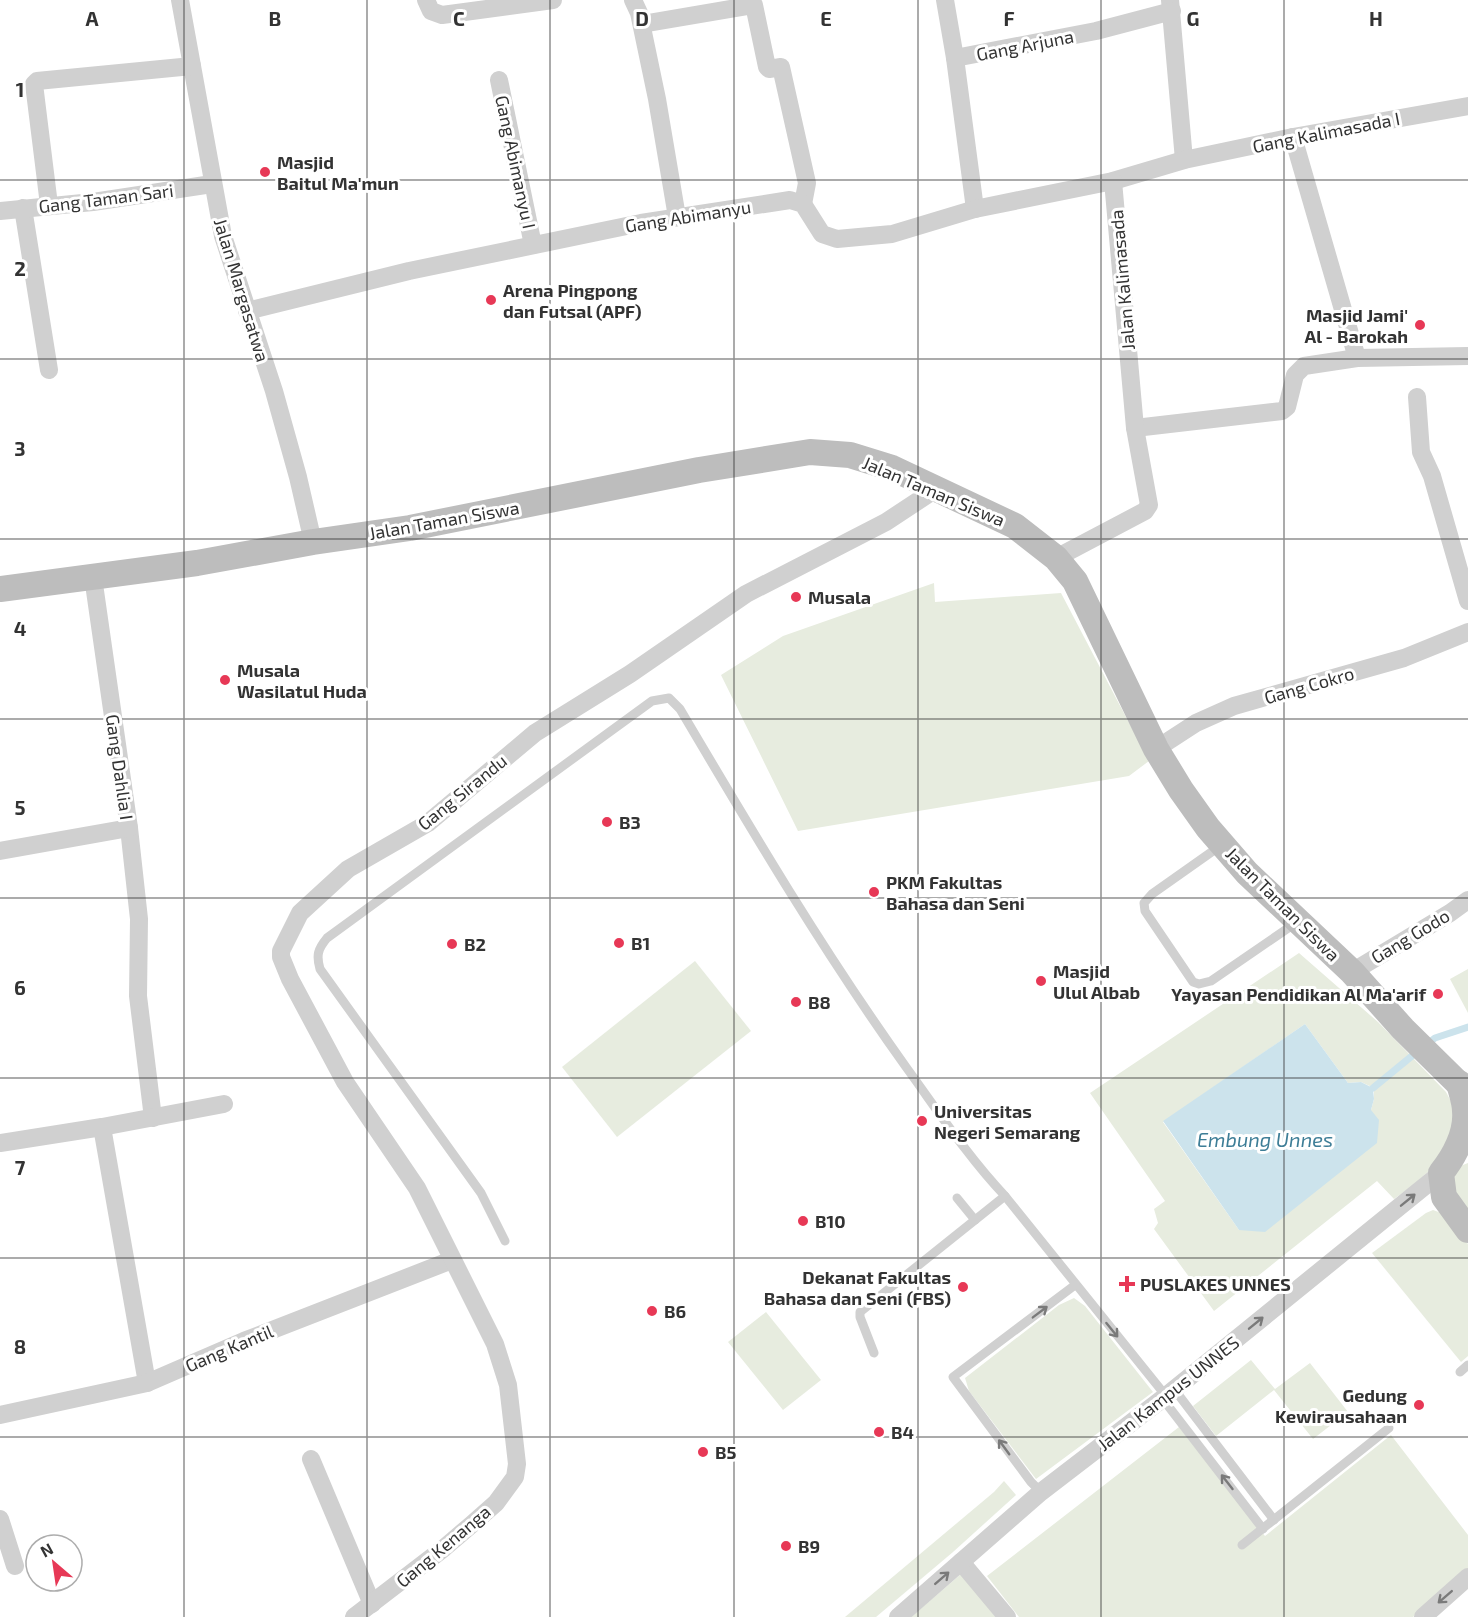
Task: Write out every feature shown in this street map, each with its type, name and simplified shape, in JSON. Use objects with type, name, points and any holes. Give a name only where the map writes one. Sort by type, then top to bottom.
[{"type":"main road","name":"Jalan Taman Siswa","points":[[0,589],[197,563],[313,542],[410,528],[699,470],[810,452],[850,455],[892,468],[1015,526],[1056,558],[1075,581],[1156,749],[1181,790],[1222,844],[1247,873],[1352,972],[1403,1029],[1463,1088],[1466,1126],[1453,1163]]},
{"type":"main road","points":[[1453,1163],[1444,1197],[1468,1230]]},
{"type":"street","name":"Jalan Margasatwa","points":[[180,0],[223,236],[274,391],[313,542]]},
{"type":"street","points":[[426,0],[431,10],[442,15],[553,0]]},
{"type":"street","points":[[633,0],[642,24],[677,217]]},
{"type":"street","points":[[945,0],[956,58]]},
{"type":"street","points":[[642,24],[754,5],[766,67],[769,69],[781,67],[807,183],[803,204],[822,234],[837,239],[892,234],[975,209],[1113,181],[1184,160],[1171,6]]},
{"type":"street","name":"Gang Arjuna","points":[[975,209],[956,58],[1096,31],[1171,6]]},
{"type":"street","points":[[49,205],[34,84],[37,81],[192,66]]},
{"type":"street","name":"Gang Abimanyu I","points":[[499,80],[533,245]]},
{"type":"street","name":"Gang Kalimasada I","points":[[1184,160],[1293,137],[1468,106]]},
{"type":"street","points":[[1293,137],[1357,358]]},
{"type":"street","name":"Jalan Kalimasada","points":[[1056,558],[1145,511],[1149,505],[1135,428],[1113,181]]},
{"type":"street","name":"Gang Taman Sari","points":[[0,211],[93,202],[213,184]]},
{"type":"street","name":"Gang Abimanyu","points":[[247,311],[409,271],[677,217],[790,200],[803,204]]},
{"type":"street","points":[[23,208],[49,370]]},
{"type":"street","points":[[1135,428],[1282,411],[1287,407],[1295,375],[1304,366],[1357,358],[1468,356]]},
{"type":"street","points":[[1417,397],[1420,452],[1432,476],[1468,601]]},
{"type":"street","name":"Gang Sirandu","points":[[452,1260],[417,1188],[345,1082],[290,979],[281,957],[281,951],[300,913],[348,869],[425,825],[544,727],[630,674],[746,594],[886,522],[936,489]]},
{"type":"street","name":"Gang Dahlia I","points":[[0,851],[129,828],[93,578]]},
{"type":"street","name":"Gang Cokro","points":[[1156,749],[1196,723],[1234,705],[1404,658],[1468,632]]},
{"type":"street","points":[[129,828],[139,919],[138,996],[153,1118]]},
{"type":"street","name":"Gang Godo","points":[[1352,972],[1468,900]]},
{"type":"street","points":[[0,1143],[224,1104]]},
{"type":"street","points":[[102,1127],[147,1383]]},
{"type":"street","name":"Jalan Kampus UNNES","points":[[898,1617],[1041,1492],[1167,1394],[1453,1163]]},
{"type":"street","name":"Gang Kantil","points":[[0,1415],[147,1383],[244,1341],[452,1260]]},
{"type":"street","name":"Gang Kenanga","points":[[354,1617],[471,1525],[496,1503],[515,1477],[517,1464],[508,1385],[495,1344],[452,1260]]},
{"type":"street","points":[[311,1459],[372,1604]]},
{"type":"street","points":[[0,1519],[15,1566]]},
{"type":"street","points":[[961,1562],[1007,1617]]},
{"type":"street","points":[[1423,1617],[1468,1577]]},
{"type":"lane","points":[[505,1241],[482,1193],[320,969],[316,957],[319,947],[346,924],[652,701],[669,698],[680,709],[774,870],[862,1005],[978,1168],[1005,1196],[1075,1285],[1274,1520]]},
{"type":"lane","points":[[1222,844],[1152,894],[1144,903],[1145,911],[1193,982],[1199,984],[1212,981],[1297,922]]},
{"type":"lane","points":[[874,1353],[860,1312],[1005,1196]]},
{"type":"lane","points":[[957,1198],[975,1220]]},
{"type":"lane","points":[[1041,1492],[1031,1482],[953,1377],[1075,1285]]},
{"type":"lane","points":[[1167,1394],[1263,1529]]},
{"type":"lane","points":[[1242,1545],[1389,1428]]},
{"type":"shaded area","points":[[934,583],[935,602],[1061,593],[1149,761],[1129,776],[798,831],[721,675],[783,636]]},
{"type":"shaded area","points":[[1299,953],[1378,1022],[1446,1092],[1455,1109],[1454,1129],[1430,1170],[1412,1186],[1394,1199],[1377,1181],[1214,1311],[1154,1229],[1158,1223],[1154,1209],[1165,1201],[1090,1093]],"holes":[[[1305,1024],[1348,1083],[1361,1082],[1374,1088],[1371,1110],[1239,1230],[1163,1122]]]},
{"type":"shaded area","points":[[695,961],[751,1031],[617,1137],[562,1067]]},
{"type":"shaded area","points":[[1468,969],[1468,1013],[1450,979]]},
{"type":"shaded area","points":[[1468,1163],[1468,1222],[1451,1196],[1455,1168]]},
{"type":"shaded area","points":[[1433,1210],[1444,1214],[1468,1244],[1468,1356],[1461,1362],[1372,1253]]},
{"type":"shaded area","points":[[1074,1298],[1085,1306],[1153,1392],[1036,1479],[969,1391],[965,1378],[1059,1305]]},
{"type":"shaded area","points":[[766,1312],[821,1380],[783,1410],[728,1342]]},
{"type":"shaded area","points":[[1251,1360],[1275,1389],[1310,1363],[1348,1412],[1313,1439],[1274,1390],[1216,1436],[1193,1406]]},
{"type":"shaded area","points":[[1179,1427],[1265,1536],[1391,1435],[1468,1535],[1468,1569],[1413,1617],[1019,1617],[987,1576]]},
{"type":"shaded area","points":[[1004,1481],[1016,1495],[953,1552],[876,1617],[845,1617],[994,1492]]},
{"type":"shaded area","points":[[961,1574],[996,1617],[911,1617]]},
{"type":"water","name":"Embung Unnes","points":[[1305,1024],[1348,1083],[1361,1082],[1373,1088],[1374,1099],[1371,1110],[1379,1120],[1377,1143],[1265,1232],[1239,1230],[1163,1121]]},
{"type":"waterway","points":[[1426,1045],[1435,1038],[1468,1027]]},
{"type":"waterway","points":[[1373,1088],[1418,1051]]},
{"type":"place","name":"Masjid Baitul Ma'mun","points":[[265,172]]},
{"type":"place","name":"Arena Pingpong dan Futsal (APF)","points":[[491,300]]},
{"type":"place","name":"Masjid Jami' Al - Barokah","points":[[1420,325]]},
{"type":"place","name":"Musala","points":[[796,597]]},
{"type":"place","name":"Musala Wasilatul Huda","points":[[225,680]]},
{"type":"place","name":"B3","points":[[607,822]]},
{"type":"place","name":"PKM Fakultas Bahasa dan Seni","points":[[874,892]]},
{"type":"place","name":"B1","points":[[619,943]]},
{"type":"place","name":"B2","points":[[452,944]]},
{"type":"place","name":"Masjid Ulul Albab","points":[[1041,981]]},
{"type":"place","name":"Yayasan Pendidikan Al Ma'arif","points":[[1438,994]]},
{"type":"place","name":"B8","points":[[796,1002]]},
{"type":"place","name":"Universitas Negeri Semarang","points":[[922,1121]]},
{"type":"place","name":"B10","points":[[803,1221]]},
{"type":"place","name":"PUSLAKES UNNES","points":[[1127,1284]]},
{"type":"place","name":"Dekanat Fakultas Bahasa dan Seni (FBS)","points":[[963,1287]]},
{"type":"place","name":"B6","points":[[652,1311]]},
{"type":"place","name":"Gedung Kewirausahaan","points":[[1419,1405]]},
{"type":"place","name":"B4","points":[[879,1432]]},
{"type":"place","name":"B5","points":[[703,1452]]},
{"type":"place","name":"B9","points":[[786,1546]]}]
